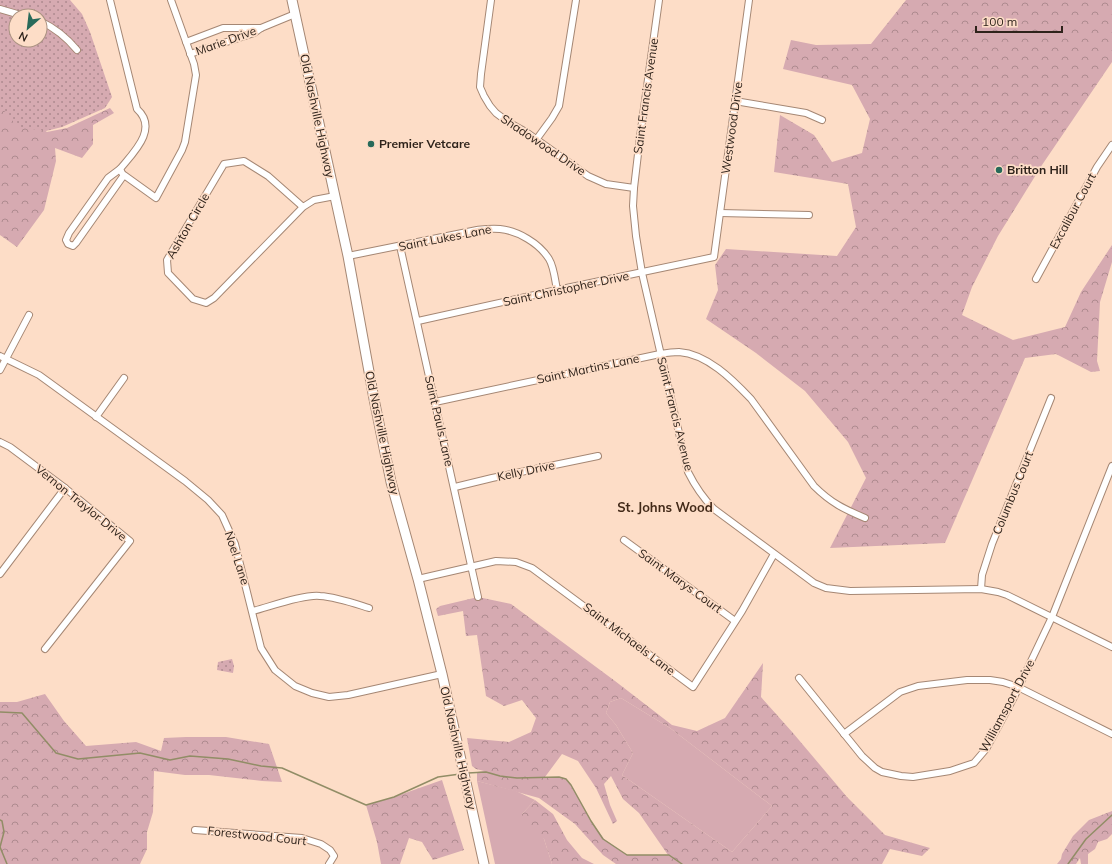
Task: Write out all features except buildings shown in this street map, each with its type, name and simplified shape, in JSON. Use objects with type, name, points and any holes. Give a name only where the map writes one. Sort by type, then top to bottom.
[{"type":"main road","name":"Old Nashville Highway","points":[[292,0],[348,256],[391,482],[442,674],[484,864]]},
{"type":"street","points":[[110,0],[137,109],[142,113],[146,128],[142,141],[120,169],[108,178],[69,233],[66,240],[68,244],[73,246],[76,243],[124,175]]},
{"type":"street","points":[[120,169],[124,175],[156,198],[185,142],[196,75],[186,42],[170,0]]},
{"type":"street","name":"Shadowood Drive","points":[[491,0],[480,87],[484,96],[496,113],[597,180],[616,186],[634,188]]},
{"type":"street","points":[[536,140],[559,106],[576,0]]},
{"type":"street","name":"Saint Francis Avenue","points":[[659,0],[634,188],[633,206],[642,273],[660,354],[686,466],[696,487],[714,509],[814,583],[826,588],[838,590],[981,589],[998,592],[1007,595],[1112,647]]},
{"type":"street","name":"Westwood Drive","points":[[714,256],[749,0]]},
{"type":"street","name":"Marie Drive","points":[[190,54],[254,33],[261,28],[295,14]]},
{"type":"street","points":[[48,25],[53,27],[68,40],[77,50]]},
{"type":"street","name":"Marie Drive","points":[[186,42],[220,30],[248,27],[261,28]]},
{"type":"street","points":[[220,30],[224,43]]},
{"type":"street","points":[[735,101],[806,113],[822,120]]},
{"type":"street","name":"Excalibur Court","points":[[1036,279],[1097,167],[1112,145]]},
{"type":"street","name":"Ashton Circle","points":[[303,207],[268,176],[244,161],[224,164],[167,260],[168,273],[193,299],[206,303],[214,298],[303,207],[314,200],[335,196]]},
{"type":"street","points":[[720,213],[809,215]]},
{"type":"street","name":"Saint Lukes Lane","points":[[348,256],[477,230],[498,228],[511,230],[542,250],[550,261],[557,290]]},
{"type":"street","name":"Saint Pauls Lane","points":[[400,246],[418,321],[478,597]]},
{"type":"street","name":"Saint Christopher Drive","points":[[418,321],[714,256]]},
{"type":"street","points":[[0,370],[3,357],[29,315]]},
{"type":"street","name":"Saint Martins Lane","points":[[435,402],[660,354],[678,352],[694,356],[711,365],[733,381],[751,399],[814,486],[843,509],[865,518]]},
{"type":"street","name":"Noel Lane","points":[[3,357],[39,375],[185,482],[208,500],[222,515],[235,544],[253,611],[261,648],[275,670],[295,686],[312,693],[329,697],[348,695],[442,674]]},
{"type":"street","points":[[96,417],[124,378]]},
{"type":"street","name":"Columbus Court","points":[[981,589],[982,575],[992,544],[1051,398]]},
{"type":"street","name":"Vernon Traylor Drive","points":[[0,442],[10,447],[65,488],[130,541],[45,648]]},
{"type":"street","name":"Kelly Drive","points":[[454,487],[598,456]]},
{"type":"street","name":"Williamsport Drive","points":[[799,678],[862,756],[875,768],[882,772],[913,777],[950,772],[974,763],[986,749],[1052,617],[1112,466]]},
{"type":"street","points":[[0,574],[65,488]]},
{"type":"street","name":"Saint Marys Court","points":[[624,540],[735,621]]},
{"type":"street","name":"Saint Michaels Lane","points":[[418,579],[496,561],[516,562],[532,568],[693,687],[735,621],[774,554]]},
{"type":"street","points":[[253,611],[296,599],[318,595],[340,599],[369,608]]},
{"type":"street","points":[[844,734],[900,692],[918,686],[967,680],[990,680],[1003,682],[1018,687],[1112,734]]},
{"type":"street","name":"Forestwood Court","points":[[195,830],[302,838],[322,844],[330,850],[334,856],[331,862]]},
{"type":"green space","points":[[0,0],[70,0],[82,14],[90,32],[112,97],[105,108],[62,127],[46,131],[18,127],[3,109],[0,109]]},
{"type":"green space","points":[[906,0],[1112,0],[1112,62],[1042,165],[998,236],[972,287],[962,315],[1013,340],[1065,327],[1081,292],[1112,245],[1112,262],[1100,302],[1097,361],[1100,371],[1091,372],[1056,354],[1025,358],[945,543],[830,548],[866,478],[848,442],[805,391],[756,353],[706,319],[718,290],[715,265],[726,249],[837,256],[856,227],[848,184],[774,172],[780,115],[814,135],[832,162],[862,153],[870,119],[852,85],[783,69],[791,40],[816,45],[871,44]]},
{"type":"green space","points":[[0,98],[47,132],[67,128],[110,108],[114,113],[93,125],[93,144],[82,158],[55,148],[56,161],[44,210],[17,247],[0,235]]},
{"type":"green space","points":[[478,597],[511,604],[672,725],[697,731],[725,718],[763,663],[761,697],[847,797],[885,835],[930,848],[922,856],[890,849],[882,864],[616,864],[603,855],[575,824],[539,798],[477,781],[477,772],[484,771],[476,769],[472,766],[467,738],[509,742],[531,732],[536,718],[522,700],[504,706],[486,696],[477,635],[466,636],[463,611],[438,616],[436,609],[440,606]],"holes":[[[621,698],[670,728],[772,806],[732,852],[622,775],[633,753],[616,725],[606,713],[610,702]],[[562,754],[578,761],[596,788],[613,824],[617,821],[610,805],[604,784],[611,776],[623,799],[639,813],[668,855],[627,855],[604,839],[591,821],[571,785],[566,779],[559,777],[545,777]]]},
{"type":"green space","points":[[232,659],[234,666],[233,673],[217,670],[218,662]]},
{"type":"green space","points":[[45,694],[64,721],[86,746],[136,742],[161,751],[164,738],[186,737],[226,737],[269,744],[282,782],[209,775],[185,775],[154,771],[153,812],[147,832],[147,849],[140,864],[0,864],[0,702],[17,702]]},
{"type":"green space","points":[[621,698],[670,728],[772,806],[732,852],[622,775],[633,753],[616,725],[606,713],[610,702]]},
{"type":"green space","points":[[442,780],[464,850],[433,860],[422,842],[409,838],[400,864],[381,864],[377,842],[366,805]]},
{"type":"green space","points":[[477,781],[516,791],[535,800],[522,814],[544,839],[552,864],[495,864]]},
{"type":"green space","points":[[535,800],[553,814],[567,840],[582,858],[594,864],[552,864],[544,839],[524,828],[522,814]]},
{"type":"green space","points":[[1112,811],[1112,834],[1107,839],[1098,842],[1095,849],[1088,854],[1088,864],[1081,864],[1080,858],[1076,864],[1057,864],[1073,836],[1089,820]]},
{"type":"waterway","points":[[0,712],[22,713],[56,753],[78,759],[140,753],[170,760],[190,756],[228,759],[261,766],[282,768],[366,805],[394,797],[438,777],[460,774]]},
{"type":"waterway","points":[[468,773],[486,772],[500,776],[517,778],[559,777],[566,779],[603,839],[627,855],[669,855],[682,864]]},
{"type":"waterway","points":[[1068,864],[1086,839],[1112,815]]},
{"type":"waterway","points":[[0,820],[2,821],[4,832],[0,847],[7,864]]},
{"type":"place","name":"Premier Vetcare","points":[[371,144]]},
{"type":"place","name":"Britton Hill","points":[[999,170]]},
{"type":"district","name":"St. Johns Wood","points":[[665,507]]}]
